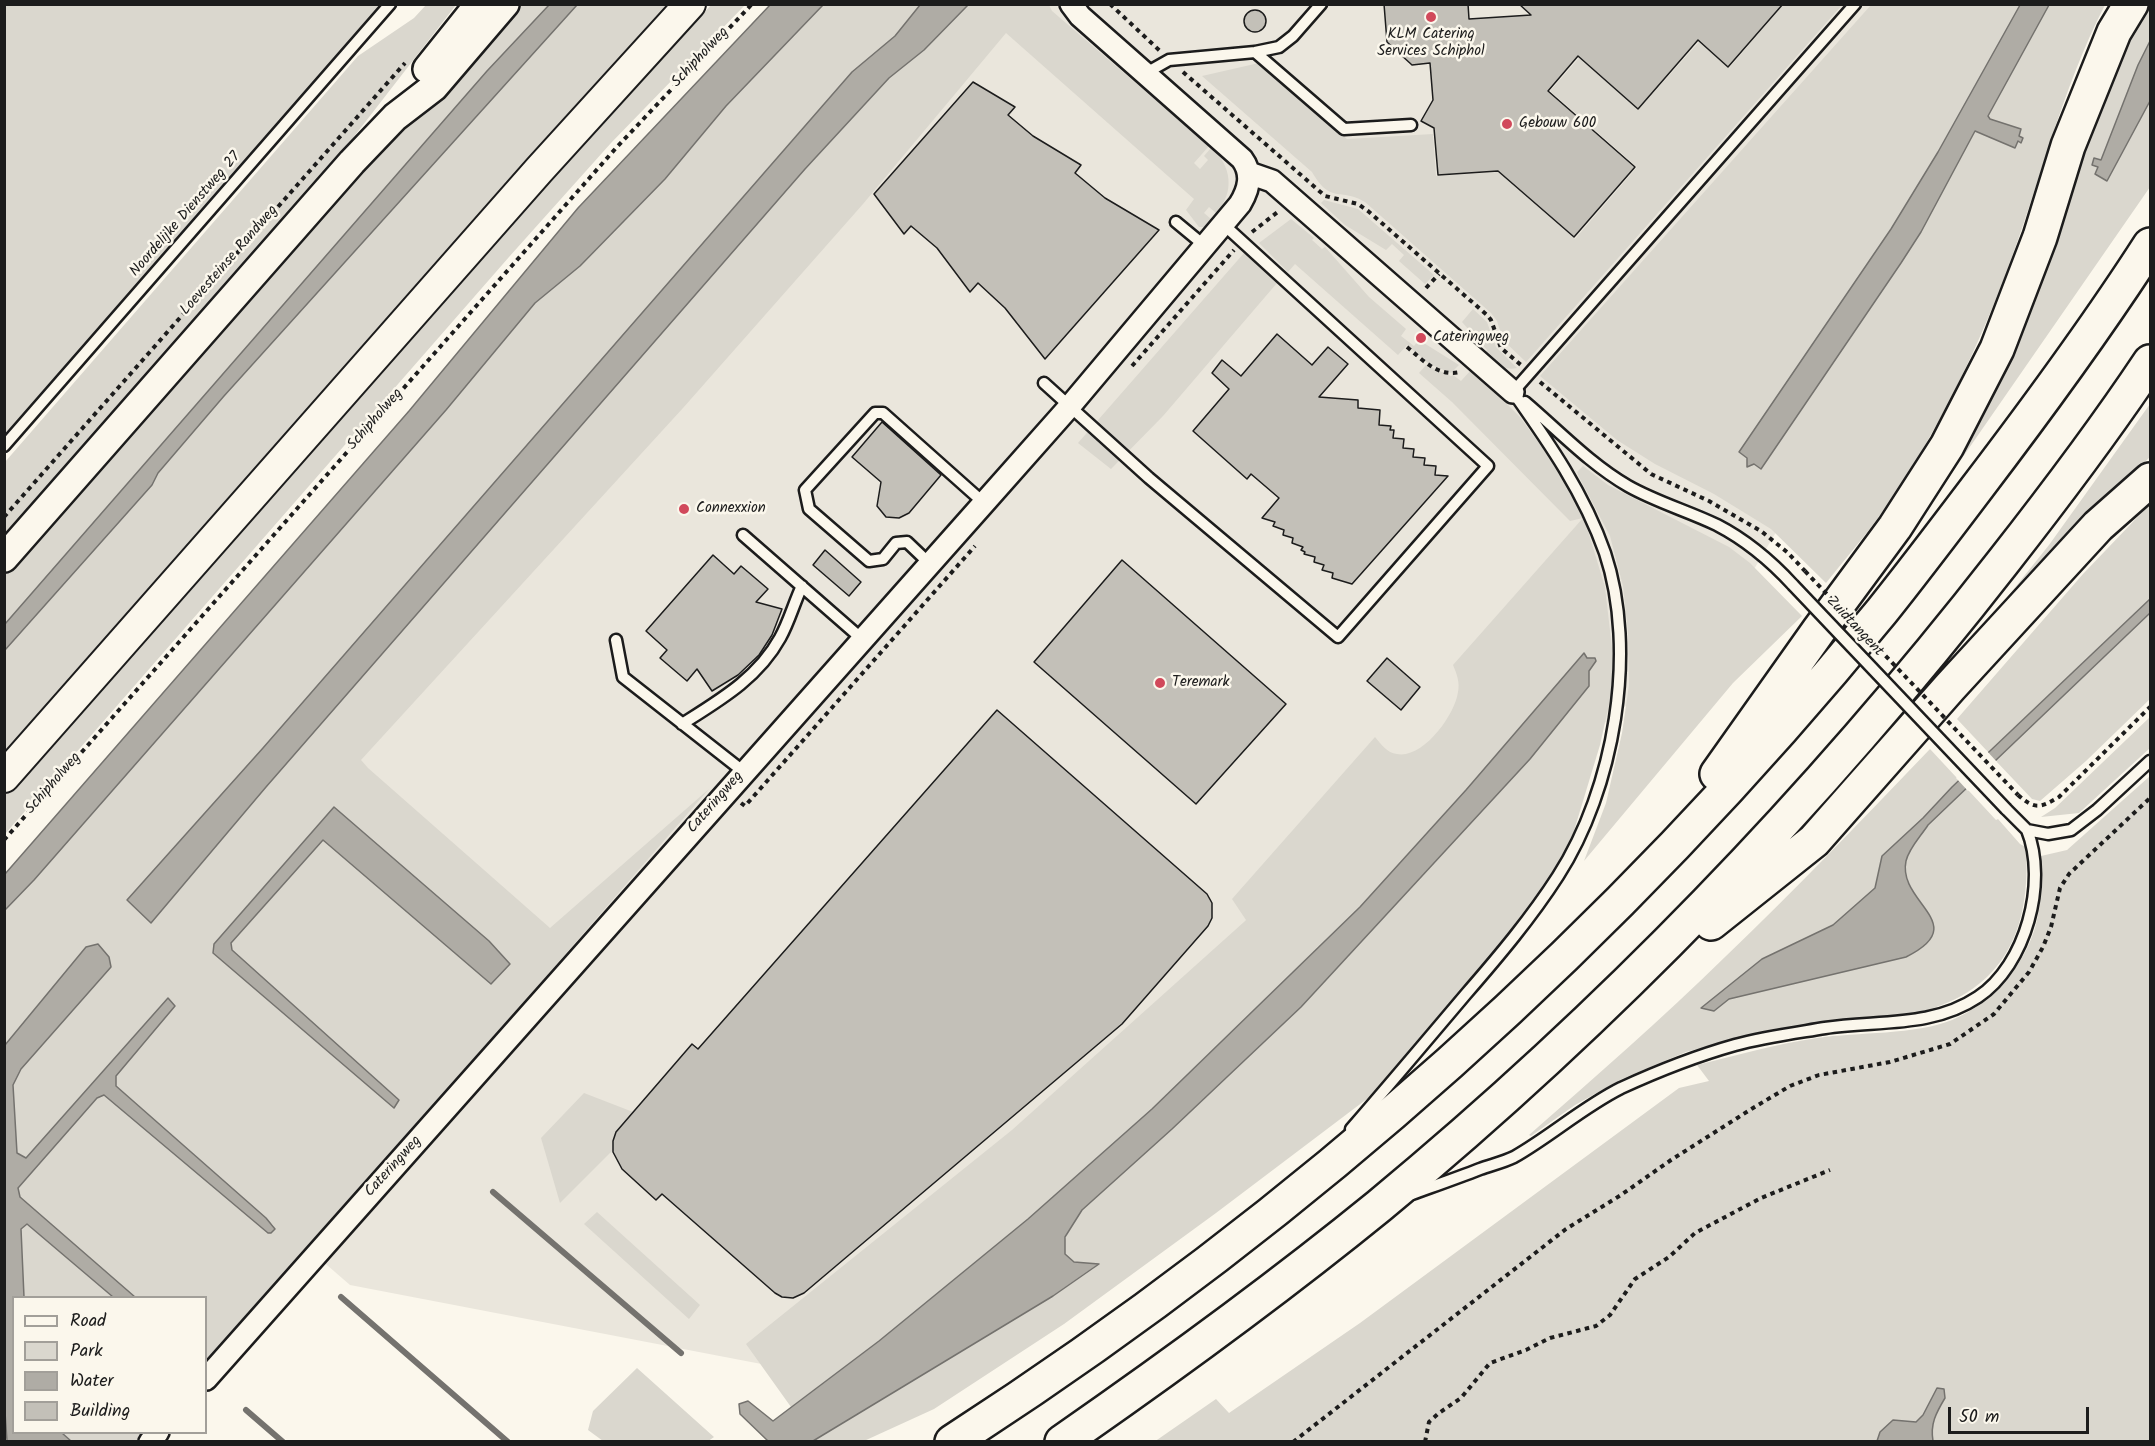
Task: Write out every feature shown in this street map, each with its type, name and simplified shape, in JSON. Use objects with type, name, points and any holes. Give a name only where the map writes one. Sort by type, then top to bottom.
[{"type":"highway","points":[[1648,871],[1895,526],[1947,446],[1997,349],[2040,237],[2068,146],[2114,32],[2131,4]]},
{"type":"highway","points":[[952,1442],[1064,1367],[1169,1292],[1296,1193],[1394,1112],[1563,958],[1725,792],[1883,609],[2047,396],[2151,245]]},
{"type":"highway","points":[[1062,1442],[1198,1345],[1378,1206],[1587,1022],[1793,813],[1872,722],[1950,629],[2039,516],[2151,363]]},
{"type":"highway","points":[[1587,1022],[1814,841],[2098,526],[2151,480]]},
{"type":"main road","points":[[4,777],[539,170],[690,4]]},
{"type":"street","name":"Loevesteinse Randweg","points":[[4,558],[395,117],[419,79],[479,4]]},
{"type":"street","name":"Loevesteinse Randweg","points":[[395,117],[434,87],[505,4]]},
{"type":"street","points":[[1071,4],[1080,16],[1242,159],[1249,173],[1272,181],[1513,392]]},
{"type":"street","name":"Cateringweg","points":[[207,1378],[1070,406],[1240,204],[1246,194],[1249,173]]},
{"type":"lane","name":"Noordelijke Dienstweg 27","points":[[4,446],[390,4]]},
{"type":"lane","points":[[1146,73],[1169,60],[1255,52],[1279,47],[1293,36],[1321,4]]},
{"type":"lane","points":[[1296,1193],[1515,937],[1540,902],[1559,875],[1576,842],[1594,801],[1609,752],[1617,702],[1619,643],[1615,600],[1605,554],[1590,516],[1563,463],[1513,392],[1855,4]]},
{"type":"lane","points":[[1255,52],[1344,129],[1412,124]]},
{"type":"lane","points":[[1176,222],[1205,246]]},
{"type":"lane","points":[[1044,383],[1149,478],[1338,637],[1488,466],[1222,224]]},
{"type":"lane","name":"Zuidtangent","points":[[1513,392],[1610,474],[1649,496],[1718,526],[1742,540],[1778,568],[2027,830]]},
{"type":"lane","points":[[929,563],[907,542],[896,543],[883,559],[869,561],[809,509],[805,490],[875,413],[883,413],[984,503]]},
{"type":"lane","points":[[743,535],[862,639]]},
{"type":"lane","points":[[682,724],[740,687],[762,664],[780,638],[802,586]]},
{"type":"lane","points":[[616,640],[623,677],[744,772]]},
{"type":"lane","points":[[2027,830],[2048,834],[2071,830],[2097,810],[2151,761]]},
{"type":"lane","points":[[1378,1206],[1513,1157],[1619,1089],[1673,1065],[1748,1042],[1828,1028],[1922,1020],[1948,1013],[1979,997],[1999,979],[2016,954],[2030,921],[2035,876],[2032,841],[2027,830]]},
{"type":"path","name":"Schipholweg","points":[[4,840],[616,148],[752,4]]},
{"type":"path","points":[[1110,4],[1169,60],[1325,196],[1362,206],[1487,315],[1502,348],[1566,405],[1651,474],[1709,501],[1761,531],[1787,552],[2031,806],[2044,806],[2059,797],[2151,707]]},
{"type":"path","name":"Loevesteinse Randweg","points":[[4,517],[412,55]]},
{"type":"path","points":[[1426,288],[1439,274]]},
{"type":"path","points":[[1407,347],[1429,366],[1451,375],[1460,372],[1466,366]]},
{"type":"path","points":[[1293,1442],[1566,1229],[1753,1108],[1790,1086],[1819,1075],[1890,1062],[1950,1044],[1994,1014],[2029,972],[2043,947],[2051,927],[2060,888],[2069,874],[2151,798]]},
{"type":"path","points":[[1425,1442],[1429,1422],[1461,1398],[1490,1363],[1526,1350],[1550,1338],[1596,1326],[1610,1315],[1635,1279],[1669,1257],[1695,1233],[1761,1198],[1830,1170]]},
{"type":"shaded area","points":[[832,5],[2090,5],[1716,633],[803,1372],[350,1285],[5,986],[4,910]]},
{"type":"green space","points":[[5,5],[382,5],[5,438]]},
{"type":"green space","points":[[426,5],[456,5],[297,210],[5,544],[5,462],[358,56],[414,18]]},
{"type":"green space","points":[[511,5],[549,5],[487,71],[5,624],[5,573],[94,469]]},
{"type":"green space","points":[[577,5],[676,5],[5,760],[5,650],[152,485],[158,473],[224,396]]},
{"type":"green space","points":[[711,5],[745,5],[611,143],[509,257],[5,834],[5,792],[338,411]]},
{"type":"green space","points":[[823,5],[920,5],[895,36],[852,72],[128,900],[151,923],[266,787],[805,169],[889,78],[924,50],[968,5],[1049,5],[1052,11],[1209,146],[1194,163],[1200,169],[1208,160],[1204,156],[1211,148],[1223,163],[1229,179],[1222,205],[1216,213],[1209,207],[1204,213],[1211,219],[1204,227],[1199,227],[1186,210],[1194,199],[1006,33],[863,204],[683,408],[361,760],[550,928],[709,789],[207,1366],[207,1296],[134,1296],[20,1197],[18,1188],[97,1098],[104,1095],[268,1233],[275,1229],[116,1086],[116,1076],[175,1006],[168,999],[26,1159],[17,1153],[13,1085],[86,947],[5,1045],[5,910],[34,880],[446,410],[535,303],[580,266],[665,179],[726,106]],"holes":[[[334,807],[489,941],[510,964],[491,984],[323,840],[231,943],[232,950],[394,1108],[213,953],[214,944]]]},
{"type":"green space","points":[[1783,5],[1842,5],[1526,362],[1503,340],[1497,321],[1491,313],[1365,202],[1336,194],[1325,188],[1312,172],[1202,76],[1259,63],[1347,139],[1433,134],[1436,176],[1498,172],[1575,239],[1637,167],[1550,91],[1579,58],[1638,110],[1699,42],[1729,68]]},
{"type":"green space","points":[[1871,5],[2105,5],[2063,104],[1993,307],[1963,374],[1929,439],[1890,501],[1826,583],[1771,529],[1617,440],[1540,376]]},
{"type":"green space","points":[[2147,5],[2150,5],[2150,187],[1940,490],[1938,489],[1992,398],[2011,360],[2038,290],[2090,134],[2117,68]]},
{"type":"green space","points":[[1324,200],[1358,209],[1434,275],[1425,284],[1399,261],[1404,255],[1392,244],[1386,250],[1345,225],[1321,203]]},
{"type":"green space","points":[[1291,219],[1314,238],[1312,240],[1322,249],[1325,247],[1369,297],[1406,329],[1401,336],[1414,346],[1419,340],[1459,365],[1451,373],[1429,364],[1407,345],[1398,355],[1295,264],[1288,272],[1259,243]]},
{"type":"green space","points":[[1244,253],[1277,283],[1163,416],[1111,469],[1078,443]]},
{"type":"green space","points":[[1473,309],[1487,322],[1496,347],[1517,368],[1503,367],[1485,353],[1487,350],[1462,322]]},
{"type":"green space","points":[[1426,365],[1453,375],[1461,381],[1472,369],[1520,417],[1558,469],[1584,518],[1605,587],[1612,648],[1612,691],[1600,745],[1573,834],[1548,885],[1514,940],[1388,1083],[1064,1324],[934,1409],[864,1441],[813,1441],[1053,1296],[1093,1269],[1098,1264],[1074,1262],[1067,1258],[1064,1252],[1066,1237],[1082,1210],[1301,1007],[1530,759],[1589,686],[1587,658],[1584,654],[1466,790],[1360,907],[1152,1109],[1028,1219],[879,1341],[791,1407],[746,1344],[1012,1130],[1244,922],[1246,920],[1232,899],[1375,737],[1387,750],[1397,754],[1407,754],[1427,743],[1444,723],[1456,701],[1459,685],[1453,665],[1583,518],[1570,521],[1452,402],[1419,373]]},
{"type":"green space","points":[[2150,404],[2150,457],[2123,483],[1913,715],[2049,545]]},
{"type":"green space","points":[[1583,466],[1608,485],[1729,547],[1750,563],[1802,616],[1733,683],[1584,861],[1606,803],[1622,733],[1629,685],[1628,632],[1623,586],[1610,536],[1577,472]]},
{"type":"green space","points":[[2150,504],[2150,599],[1988,752],[1957,719],[2083,574]]},
{"type":"green space","points":[[2150,613],[2150,699],[2086,761],[2040,801],[2032,799],[1995,760]]},
{"type":"green space","points":[[2150,717],[2150,748],[2079,813],[2041,817],[2055,808]]},
{"type":"green space","points":[[1930,749],[1996,820],[1998,819],[2020,844],[2026,847],[2024,904],[2007,952],[1992,972],[1973,988],[1949,1002],[1920,1012],[1773,1029],[1686,1052],[1622,1079],[1575,1105],[1531,1136],[1529,1135],[1628,1048],[1751,932]]},
{"type":"green space","points":[[2150,776],[2150,1441],[1154,1442],[1216,1399],[1229,1413],[1360,1323],[1679,1088],[1709,1081],[1697,1065],[1802,1040],[1904,1031],[1938,1025],[1968,1012],[1996,991],[2008,978],[2027,948],[2038,915],[2041,856],[2067,850]]},
{"type":"green space","points":[[584,1093],[646,1117],[560,1203],[541,1138]]},
{"type":"green space","points":[[597,1212],[700,1305],[689,1319],[584,1224]]},
{"type":"green space","points":[[27,1224],[112,1296],[24,1296],[21,1229]]},
{"type":"green space","points":[[637,1368],[714,1437],[707,1442],[603,1441],[588,1430],[593,1411]]},
{"type":"green space","points":[[63,1434],[147,1434],[140,1442],[71,1441]]},
{"type":"water","points":[[549,5],[577,5],[224,396],[158,473],[152,485],[5,650],[5,624],[487,71]]},
{"type":"water","points":[[770,5],[823,5],[726,106],[665,179],[580,266],[535,303],[446,410],[34,880],[5,910],[5,874],[409,411],[578,208]]},
{"type":"water","points":[[920,5],[968,5],[924,50],[889,78],[805,169],[266,787],[151,923],[127,900],[263,748],[852,72],[895,36]]},
{"type":"water","points":[[2020,5],[2049,5],[1988,116],[1990,119],[2021,129],[2019,136],[2023,138],[2021,143],[2018,141],[2015,148],[1975,131],[1921,232],[1901,263],[1761,469],[1754,464],[1747,467],[1747,458],[1739,452],[1891,229],[1938,152]]},
{"type":"water","points":[[2150,41],[2150,101],[2107,181],[2095,174],[2098,167],[2092,165],[2094,158],[2101,160],[2138,65]]},
{"type":"water","points":[[2150,599],[2150,613],[1928,825],[1912,847],[1906,861],[1906,876],[1933,923],[1933,934],[1925,945],[1906,957],[1729,999],[1714,1011],[1701,1008],[1762,959],[1833,925],[1875,888],[1882,856]]},
{"type":"water","points":[[1584,653],[1587,658],[1595,658],[1596,661],[1589,671],[1589,686],[1530,759],[1301,1007],[1082,1210],[1065,1237],[1065,1254],[1074,1262],[1099,1264],[1053,1296],[813,1441],[768,1441],[740,1414],[739,1404],[748,1401],[773,1421],[879,1341],[1028,1219],[1152,1109],[1360,907],[1466,790]]},
{"type":"water","points":[[334,807],[489,941],[510,964],[491,984],[323,840],[231,943],[232,950],[399,1100],[394,1108],[213,953],[214,944]]},
{"type":"water","points":[[98,944],[109,957],[111,967],[21,1069],[13,1085],[17,1153],[26,1158],[168,998],[175,1006],[116,1076],[116,1086],[266,1218],[275,1229],[268,1233],[104,1095],[97,1098],[18,1188],[20,1197],[134,1296],[112,1296],[27,1224],[21,1229],[24,1296],[12,1296],[12,1434],[63,1434],[71,1441],[7,1441],[4,1398],[5,1045],[86,947]]},
{"type":"water","points":[[1937,1388],[1944,1389],[1945,1398],[1934,1419],[1933,1441],[1877,1441],[1880,1432],[1893,1420],[1916,1422],[1923,1415]]},
{"type":"pier","points":[[1986,750],[1997,762],[1968,791],[1956,778]]},
{"type":"building","name":"Gebouw 600","points":[[1384,4],[1468,4],[1469,19],[1531,15],[1519,4],[1783,4],[1728,67],[1698,40],[1638,109],[1578,56],[1548,91],[1635,167],[1574,237],[1498,171],[1438,175],[1434,128],[1421,121],[1433,100],[1430,63],[1412,65],[1387,42]]},
{"type":"building","points":[[1255,10],[1263,13],[1266,21],[1263,29],[1255,32],[1247,29],[1244,21],[1247,13]]},
{"type":"building","points":[[973,82],[1015,107],[1008,115],[1033,136],[1081,165],[1075,173],[1105,198],[1159,230],[1045,359],[1005,308],[978,283],[970,292],[937,248],[911,226],[904,234],[874,194]]},
{"type":"building","points":[[1277,334],[1312,365],[1328,347],[1348,364],[1319,397],[1358,400],[1358,408],[1380,410],[1379,425],[1391,426],[1390,430],[1394,430],[1393,438],[1404,439],[1403,448],[1414,449],[1413,457],[1425,458],[1424,465],[1436,466],[1435,475],[1448,476],[1352,584],[1332,578],[1333,573],[1322,570],[1324,565],[1314,562],[1315,557],[1304,554],[1305,552],[1301,550],[1303,547],[1292,543],[1293,538],[1283,535],[1284,530],[1273,526],[1275,522],[1262,518],[1279,498],[1251,474],[1247,479],[1193,431],[1229,389],[1212,373],[1222,360],[1241,376]]},
{"type":"building","points":[[882,422],[941,475],[909,513],[899,518],[886,517],[877,506],[881,482],[852,457]]},
{"type":"building","points":[[825,550],[861,582],[849,596],[813,565]]},
{"type":"building","points":[[713,555],[734,574],[741,566],[768,589],[756,602],[782,609],[772,635],[759,655],[738,675],[712,691],[697,669],[687,681],[660,658],[667,650],[646,631]]},
{"type":"building","name":"Teremark","points":[[1122,560],[1286,704],[1196,804],[1034,662]]},
{"type":"building","points":[[1387,658],[1420,687],[1401,710],[1367,681]]},
{"type":"building","points":[[997,710],[1207,894],[1212,903],[1212,918],[1208,926],[1122,1024],[804,1293],[793,1298],[782,1297],[662,1194],[656,1200],[622,1169],[613,1152],[616,1132],[692,1044],[698,1049]]},
{"type":"waterway","points":[[493,1192],[681,1353]]},
{"type":"waterway","points":[[341,1297],[508,1442]]},
{"type":"waterway","points":[[246,1410],[283,1442]]},
{"type":"place","name":"KLM Catering Services Schiphol","points":[[1431,17]]},
{"type":"place","name":"Gebouw 600","points":[[1507,124]]},
{"type":"place","name":"Cateringweg","points":[[1421,338]]},
{"type":"place","name":"Connexxion","points":[[684,509]]},
{"type":"place","name":"Teremark","points":[[1160,683]]}]
